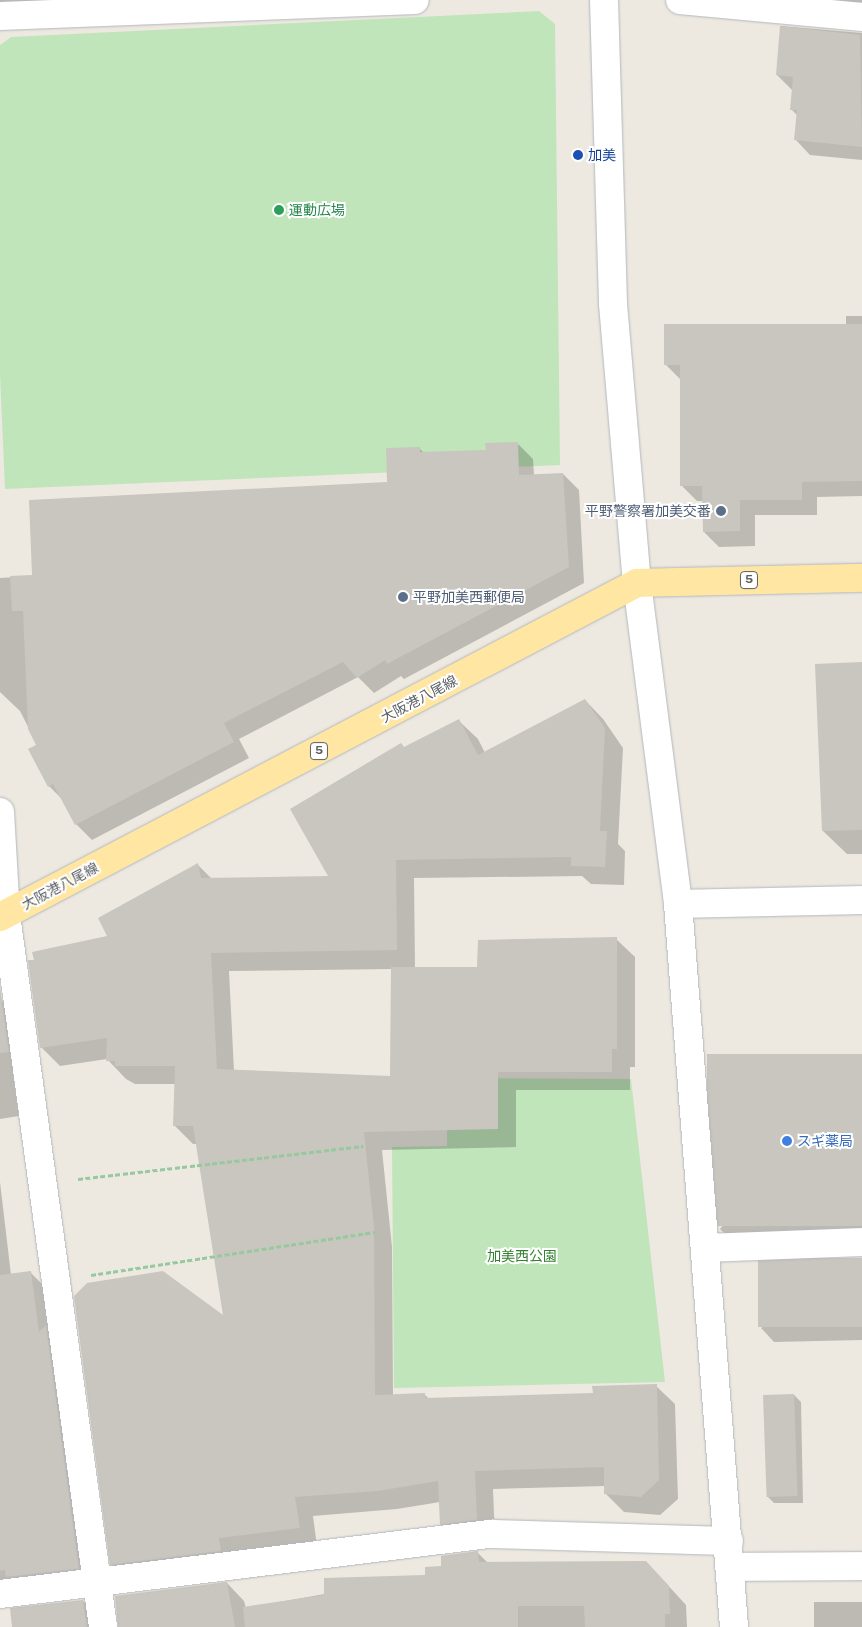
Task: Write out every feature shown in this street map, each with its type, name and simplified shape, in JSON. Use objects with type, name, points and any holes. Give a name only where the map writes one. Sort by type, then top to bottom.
[{"type":"main road","name":"大阪港八尾線","points":[[3,916],[637,583],[862,578]]},
{"type":"street","points":[[0,16],[415,0]]},
{"type":"street","points":[[604,0],[613,304],[637,583],[678,904],[734,1627]]},
{"type":"street","points":[[680,0],[862,18]]},
{"type":"street","points":[[0,812],[3,916],[43,1184],[103,1627]]},
{"type":"street","points":[[678,904],[862,900]]},
{"type":"street","points":[[706,1248],[862,1242]]},
{"type":"street","points":[[0,1594],[491,1534],[862,1566]]},
{"type":"path","points":[[43,1184],[363,1146]]},
{"type":"path","points":[[56,1280],[375,1232]]},
{"type":"green space","name":"運動広場","points":[[539,11],[555,24],[560,465],[5,489],[0,375],[0,45],[11,37]]},
{"type":"green space","name":"加美西公園","points":[[447,1078],[631,1079],[665,1382],[394,1388],[392,1147],[447,1146]]},
{"type":"building","points":[[780,26],[860,35],[862,147],[794,140],[797,110],[790,110],[793,77],[776,75]]},
{"type":"building","points":[[664,324],[862,324],[862,481],[802,482],[802,500],[740,500],[740,531],[703,532],[702,486],[680,486],[680,365],[664,365]]},
{"type":"building","points":[[518,442],[519,475],[563,473],[569,567],[387,664],[385,660],[357,678],[343,662],[224,723],[234,742],[75,825],[53,784],[48,787],[28,749],[36,745],[28,729],[23,611],[12,611],[10,576],[32,575],[29,500],[387,482],[386,448],[420,447],[420,452],[486,450],[485,443]]},
{"type":"building","points":[[862,662],[862,830],[822,831],[815,664]]},
{"type":"building","points":[[585,699],[605,728],[600,831],[607,831],[605,867],[571,866],[571,857],[396,860],[397,950],[211,953],[217,1069],[390,1076],[391,967],[477,967],[478,940],[617,937],[617,1049],[612,1049],[612,1072],[498,1072],[498,1129],[364,1132],[374,1227],[375,1395],[425,1393],[425,1398],[593,1393],[592,1386],[657,1384],[659,1480],[641,1497],[604,1494],[604,1467],[475,1471],[477,1520],[440,1525],[438,1481],[378,1491],[295,1497],[300,1528],[219,1538],[221,1551],[110,1565],[74,1296],[87,1283],[163,1271],[223,1315],[193,1126],[173,1126],[175,1066],[115,1066],[115,1061],[106,1061],[107,1038],[40,1048],[28,960],[34,960],[32,952],[107,936],[98,918],[198,863],[201,878],[328,876],[290,809],[401,743],[404,747],[459,719],[478,755]]},
{"type":"building","points":[[0,987],[9,1052],[0,1053]]},
{"type":"building","name":"スギ薬局","points":[[707,1054],[862,1054],[862,1226],[707,1226]]},
{"type":"building","points":[[758,1258],[862,1258],[862,1327],[758,1327]]},
{"type":"building","points":[[31,1271],[39,1332],[46,1325],[79,1569],[6,1577],[5,1570],[0,1571],[0,1275]]},
{"type":"building","points":[[794,1394],[798,1496],[767,1497],[763,1395]]},
{"type":"building","points":[[478,1551],[479,1562],[646,1561],[669,1586],[670,1614],[665,1614],[665,1627],[585,1627],[584,1606],[518,1606],[518,1627],[245,1627],[243,1607],[324,1595],[324,1578],[425,1575],[425,1567],[441,1566],[441,1556]]},
{"type":"building","points":[[227,1582],[235,1627],[118,1627],[115,1596]]},
{"type":"building","points":[[83,1600],[87,1627],[12,1627],[10,1608]]},
{"type":"place","name":"加美","points":[[578,155]]},
{"type":"place","name":"運動広場","points":[[279,210]]},
{"type":"place","name":"平野警察署加美交番","points":[[721,511]]},
{"type":"place","name":"平野加美西郵便局","points":[[403,597]]},
{"type":"place","name":"スギ薬局","points":[[787,1141]]}]
